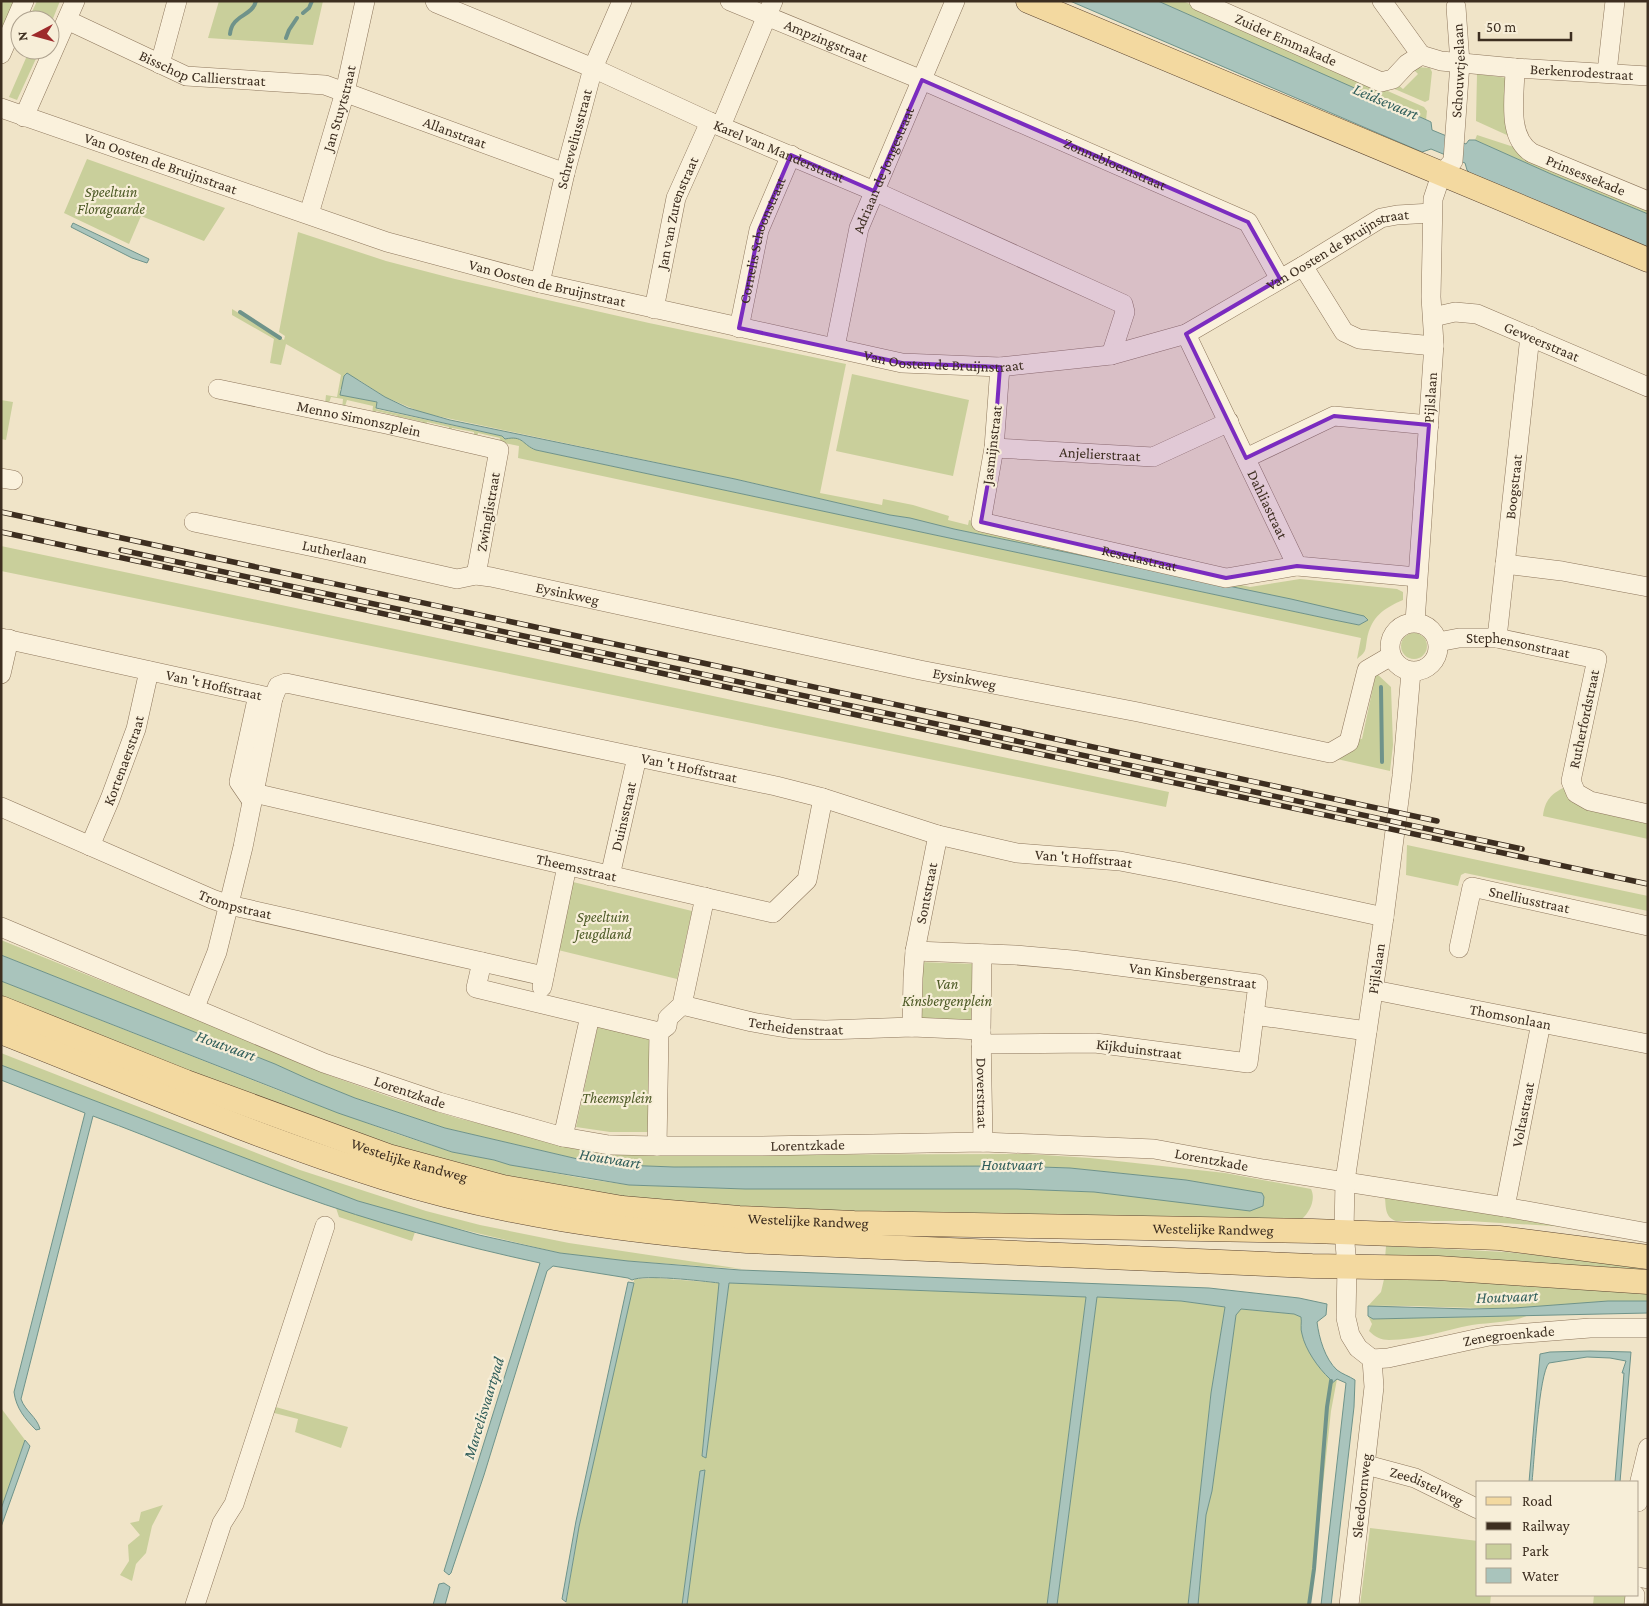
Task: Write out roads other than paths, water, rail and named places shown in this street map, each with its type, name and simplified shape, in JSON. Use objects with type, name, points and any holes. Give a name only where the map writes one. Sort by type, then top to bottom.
[{"type":"main road","points":[[1028,1],[1445,166],[1476,188],[1648,260]]},
{"type":"main road","name":"Westelijke Randweg","points":[[1,1008],[186,1082],[388,1156],[504,1187],[612,1206],[739,1218],[854,1223],[1344,1232],[1500,1238],[1648,1257]]},
{"type":"main road","name":"Westelijke Randweg","points":[[1,1032],[277,1141],[386,1178],[480,1203],[583,1223],[660,1234],[747,1241],[1304,1266],[1438,1268],[1648,1282]]},
{"type":"street","points":[[1,54],[24,1]]},
{"type":"street","points":[[24,117],[76,1]]},
{"type":"street","points":[[160,64],[177,1]]},
{"type":"street","name":"Jan Stuytstraat","points":[[309,214],[345,92],[365,1]]},
{"type":"street","name":"Karel van Manderstraat","points":[[435,1],[436,4],[593,68],[715,124],[791,155],[1123,304],[1125,312],[1111,355]]},
{"type":"street","name":"Schreveliusstraat","points":[[540,283],[565,173],[593,68],[622,1]]},
{"type":"street","name":"Ampzingstraat","points":[[730,1],[770,9],[922,80]]},
{"type":"street","name":"Adriaan de Jongestraat","points":[[835,347],[858,228],[954,1]]},
{"type":"street","name":"Zuider Emmakade","points":[[1200,1],[1381,82],[1393,79],[1407,64],[1421,55]]},
{"type":"street","points":[[1382,1],[1421,55]]},
{"type":"street","points":[[1607,72],[1615,1]]},
{"type":"street","name":"Schouwtjeslaan","points":[[1445,166],[1450,131],[1456,4]]},
{"type":"street","name":"Jan van Zurenstraat","points":[[654,309],[676,198],[715,124],[770,9]]},
{"type":"street","name":"Bisschop Callierstraat","points":[[68,20],[186,76],[325,85],[345,92]]},
{"type":"street","name":"Berkenrodestraat","points":[[1421,55],[1454,63],[1648,76]]},
{"type":"street","name":"Prinsessekade","points":[[1516,68],[1515,126],[1525,148],[1532,153],[1648,201]]},
{"type":"street","name":"Zonnebloemstraat","points":[[922,80],[1248,222],[1280,279]]},
{"type":"street","name":"Allanstraat","points":[[345,92],[565,173]]},
{"type":"street","name":"Van Oosten de Bruijnstraat","points":[[1,108],[387,242],[540,283],[902,363],[1000,367],[1111,355],[1186,334],[1381,218],[1432,213]]},
{"type":"street","name":"Cornelis Schoonstraat","points":[[739,328],[758,230],[791,155]]},
{"type":"street","name":"Pijlslaan","points":[[1415,622],[1434,346],[1431,297],[1432,213],[1433,199],[1445,166]]},
{"type":"street","points":[[1303,266],[1344,332],[1359,340],[1434,346]]},
{"type":"street","name":"Geweerstraat","points":[[1433,317],[1455,312],[1477,314],[1646,382]]},
{"type":"street","name":"Dahliastraat","points":[[1186,334],[1297,566]]},
{"type":"street","name":"Boogstraat","points":[[1497,638],[1530,336]]},
{"type":"street","name":"Jasmijnstraat","points":[[982,522],[994,448],[1000,367]]},
{"type":"street","name":"Menno Simonszplein","points":[[218,389],[499,450]]},
{"type":"street","points":[[1246,458],[1334,416],[1429,425]]},
{"type":"street","name":"Anjelierstraat","points":[[994,448],[1153,457],[1229,422]]},
{"type":"street","name":"Zwinglistraat","points":[[476,575],[499,450]]},
{"type":"street","name":"Lutherlaan","points":[[194,522],[457,579],[476,575]]},
{"type":"street","name":"Resedastraat","points":[[982,522],[1226,578],[1297,566]]},
{"type":"street","points":[[1505,564],[1562,571],[1648,587]]},
{"type":"street","points":[[1297,566],[1417,577]]},
{"type":"street","name":"Eysinkweg","points":[[476,575],[920,670],[1138,712],[1330,753],[1349,742],[1367,670],[1391,656]]},
{"type":"street","points":[[1415,622],[1430,628],[1435,634],[1438,642],[1438,655],[1430,666],[1411,672],[1399,667],[1391,656],[1390,642],[1396,630],[1408,623],[1415,622]]},
{"type":"street","points":[[1,674],[5,638]]},
{"type":"street","name":"Van 't Hoffstraat","points":[[5,638],[266,697],[278,686],[286,683],[776,786],[823,798],[938,835],[1016,853],[1128,863],[1384,917]]},
{"type":"street","name":"Stephensonstraat","points":[[1438,642],[1459,638],[1497,638],[1596,660]]},
{"type":"street","name":"Rutherfordstraat","points":[[1596,660],[1571,781],[1576,793],[1590,801],[1648,814]]},
{"type":"street","name":"Kortenaerstraat","points":[[90,846],[130,747],[149,671]]},
{"type":"street","name":"Pijlslaan","points":[[1347,1266],[1344,1232],[1346,1181],[1384,917],[1403,767],[1411,672]]},
{"type":"street","points":[[194,1008],[217,953],[229,904],[253,797],[266,697]]},
{"type":"street","name":"Duinsstraat","points":[[610,876],[637,757]]},
{"type":"street","name":"Theemsstraat","points":[[253,797],[773,913],[807,880],[823,798]]},
{"type":"street","name":"Trompstraat","points":[[1,807],[212,899],[544,976]]},
{"type":"street","name":"Sontstraat","points":[[915,951],[938,835]]},
{"type":"street","points":[[538,1003],[567,866]]},
{"type":"street","name":"Snelliusstraat","points":[[1459,948],[1472,887],[1648,926]]},
{"type":"street","points":[[482,962],[476,988],[659,1032],[667,1026],[668,1018],[682,1005],[705,897]]},
{"type":"street","name":"Lorentzkade","points":[[1,926],[324,1063],[439,1102],[563,1137],[609,1144],[657,1146],[983,1142],[1154,1149],[1263,1169],[1504,1206],[1648,1232]]},
{"type":"street","points":[[915,951],[982,954],[981,1037],[912,1027],[915,951]]},
{"type":"street","name":"Van Kinsbergenstraat","points":[[982,954],[1072,960],[1258,984],[1254,1015],[1367,1031]]},
{"type":"street","name":"Thomsonlaan","points":[[1374,990],[1648,1044]]},
{"type":"street","name":"Terheidenstraat","points":[[682,1005],[752,1022],[792,1029],[826,1030],[912,1027]]},
{"type":"street","name":"Kijkduinstraat","points":[[981,1037],[1095,1043],[1248,1063],[1254,1015]]},
{"type":"street","points":[[563,1137],[590,1016]]},
{"type":"street","name":"Voltastraat","points":[[1504,1206],[1541,1023]]},
{"type":"street","points":[[657,1146],[659,1032]]},
{"type":"street","name":"Doverstraat","points":[[981,1037],[983,1142]]},
{"type":"street","points":[[195,1605],[222,1523],[234,1504],[325,1226]]},
{"type":"street","points":[[1347,1266],[1346,1312],[1350,1335],[1358,1348],[1372,1359]]},
{"type":"street","name":"Zenegroenkade","points":[[1372,1359],[1388,1358],[1489,1336],[1590,1328],[1648,1328]]},
{"type":"street","name":"Sleedoornweg","points":[[1349,1605],[1370,1467],[1374,1387],[1372,1359]]},
{"type":"street","points":[[1639,1486],[1648,1448]]},
{"type":"street","name":"Zeedistelweg","points":[[1370,1467],[1414,1478],[1476,1508]]},
{"type":"water","points":[[1070,1],[1158,1],[1429,121],[1431,122],[1432,130],[1466,144],[1469,140],[1475,140],[1648,214],[1648,248],[1470,173],[1465,163],[1431,149],[1422,152]]},
{"type":"water","points":[[73,223],[149,259],[147,263],[132,258],[71,227]]},
{"type":"water","points":[[347,373],[385,397],[408,408],[450,420],[735,479],[954,529],[1291,599],[1364,616],[1368,620],[1359,625],[1334,620],[536,450],[516,438],[505,439],[502,436],[376,408],[377,402],[340,395],[344,376]]},
{"type":"water","name":"Houtvaart","points":[[1,955],[275,1064],[355,1098],[445,1128],[582,1160],[621,1165],[674,1167],[1012,1166],[1070,1168],[1186,1180],[1262,1193],[1264,1197],[1263,1206],[1250,1211],[1094,1192],[1017,1189],[745,1189],[629,1185],[510,1165],[452,1152],[338,1113],[1,981]]},
{"type":"water","points":[[1,1065],[358,1201],[479,1235],[560,1253],[628,1261],[740,1270],[1209,1288],[1299,1298],[1327,1304],[1326,1315],[1317,1322],[1323,1348],[1337,1370],[1355,1380],[1354,1407],[1331,1605],[1321,1605],[1346,1383],[1337,1379],[1330,1385],[1330,1379],[1317,1364],[1306,1346],[1301,1332],[1301,1317],[1294,1314],[1241,1309],[1236,1315],[1212,1491],[1206,1515],[1198,1605],[1188,1605],[1211,1393],[1225,1307],[1181,1301],[1097,1297],[1057,1605],[1047,1605],[1086,1297],[729,1283],[706,1458],[702,1456],[719,1283],[660,1278],[638,1278],[632,1280],[553,1266],[547,1271],[484,1475],[449,1575],[444,1571],[540,1263],[416,1233],[325,1205],[93,1116],[21,1399],[40,1429],[36,1430],[22,1413],[14,1392],[85,1113],[1,1080]]},
{"type":"water","points":[[628,1282],[634,1283],[579,1527],[566,1602],[562,1599],[576,1521]]},
{"type":"water","points":[[1608,1301],[1648,1301],[1648,1313],[1373,1319],[1368,1316],[1368,1306],[1470,1309],[1514,1308]]},
{"type":"water","points":[[1550,1352],[1631,1352],[1620,1481],[1615,1481],[1624,1373],[1622,1373],[1626,1361],[1587,1357],[1549,1363],[1545,1370],[1540,1400],[1532,1481],[1529,1481],[1540,1354]]},
{"type":"water","points":[[25,1440],[30,1446],[1,1527],[1,1509]]},
{"type":"water","points":[[705,1470],[687,1605],[682,1605],[700,1471]]},
{"type":"water","points":[[444,1583],[450,1587],[445,1605],[433,1605],[439,1584]]},
{"type":"waterway","points":[[230,34],[234,23],[251,10],[256,1]]},
{"type":"waterway","points":[[303,13],[309,8],[312,1]]},
{"type":"waterway","points":[[286,38],[297,18]]},
{"type":"waterway","points":[[240,312],[280,338]]},
{"type":"waterway","points":[[1381,687],[1382,762]]},
{"type":"waterway","points":[[1309,1605],[1331,1381]]},
{"type":"railway","points":[[1,512],[1437,821]]},
{"type":"railway","points":[[1,532],[1648,884]]},
{"type":"railway","points":[[121,550],[1522,849]]},
{"type":"water label","name":"Leidsevaart","points":[[1386,101]]},
{"type":"water label","name":"Marcelisvaartpad","points":[[483,1408]]},
{"type":"park label","name":"Speeltuin Floragaarde","points":[[111,200]]},
{"type":"park label","name":"Speeltuin Jeugdland","points":[[603,926]]},
{"type":"park label","name":"Van Kinsbergenplein","points":[[947,992]]},
{"type":"park label","name":"Theemsplein","points":[[617,1098]]}]
